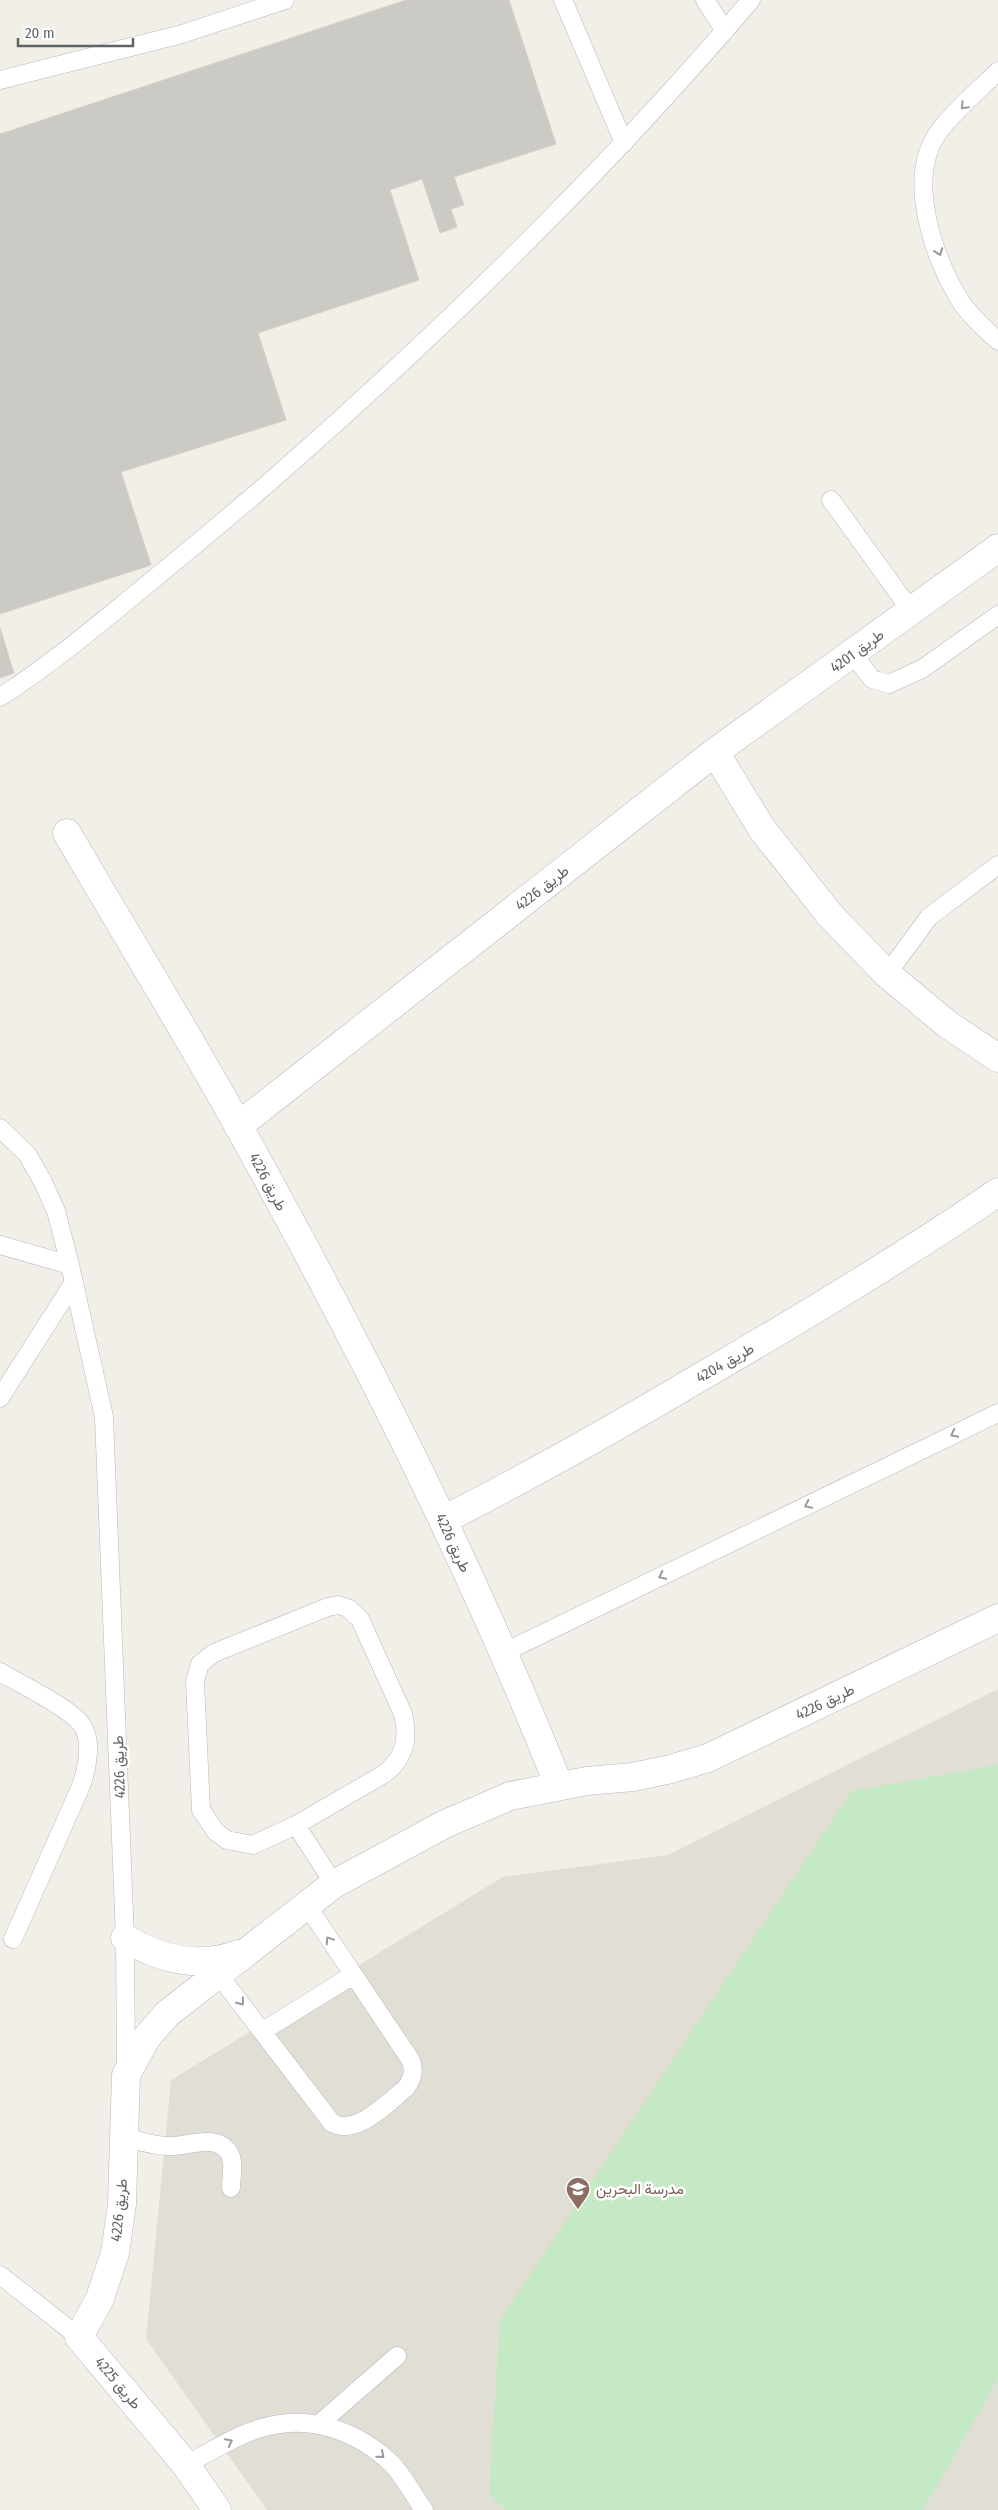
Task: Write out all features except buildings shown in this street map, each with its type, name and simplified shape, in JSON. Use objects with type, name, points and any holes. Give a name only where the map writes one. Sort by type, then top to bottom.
[{"type":"street","name":"طريق 4201","points":[[716,752],[998,548]]},
{"type":"street","points":[[716,752],[762,829],[829,914],[887,974],[947,1024],[998,1058]]},
{"type":"street","name":"طريق 4226","points":[[559,1786],[503,1653],[443,1520],[366,1364],[238,1126],[716,752]]},
{"type":"street","points":[[67,833],[238,1126]]},
{"type":"street","name":"طريق 4204","points":[[443,1520],[535,1474],[765,1340],[932,1237],[998,1192]]},
{"type":"street","name":"طريق 4226","points":[[79,2337],[100,2298],[115,2253],[122,2204],[126,2075],[147,2037],[167,2014],[306,1904],[334,1884],[445,1824],[510,1796],[559,1786],[633,1777],[671,1770],[708,1758],[998,1618]]},
{"type":"street","name":"طريق 4226","points":[[125,1938],[161,1956],[181,1960],[205,1961],[221,1959],[251,1949]]},
{"type":"street","name":"طريق 4225","points":[[79,2337],[186,2465],[215,2509]]},
{"type":"lane","points":[[0,80],[182,34],[285,0]]},
{"type":"lane","points":[[563,0],[624,142]]},
{"type":"lane","points":[[705,0],[725,31]]},
{"type":"lane","points":[[0,696],[61,655],[108,617],[218,526],[340,420],[457,311],[624,142],[680,84],[751,0]]},
{"type":"lane","points":[[998,71],[939,131],[928,153],[923,174],[922,190],[928,221],[952,283],[962,303],[974,318],[998,340]]},
{"type":"lane","points":[[831,500],[912,612]]},
{"type":"lane","points":[[853,654],[872,679],[889,684],[922,669],[998,615]]},
{"type":"lane","points":[[887,974],[930,916],[998,865]]},
{"type":"lane","name":"طريق 4226","points":[[0,1128],[27,1154],[43,1182],[56,1211],[104,1417],[125,1938],[126,2075]]},
{"type":"lane","points":[[0,1244],[70,1265]]},
{"type":"lane","points":[[0,1398],[74,1282]]},
{"type":"lane","points":[[503,1653],[998,1413]]},
{"type":"lane","points":[[338,1605],[348,1608],[360,1620],[403,1714],[406,1742],[402,1755],[395,1766],[296,1825],[253,1845],[227,1840],[207,1822],[201,1810],[196,1672],[200,1664],[214,1653],[328,1607],[338,1605]]},
{"type":"lane","points":[[0,1672],[67,1712],[82,1726],[87,1750],[86,1772],[81,1786],[13,1939]]},
{"type":"lane","points":[[296,1825],[334,1884]]},
{"type":"lane","points":[[218,1974],[332,2123],[344,2127],[358,2124],[406,2088],[412,2080],[413,2070],[410,2059],[306,1904]]},
{"type":"lane","points":[[263,2031],[353,1975]]},
{"type":"lane","points":[[125,2136],[149,2144],[169,2146],[188,2145],[200,2141],[213,2142],[224,2148],[232,2158],[231,2188]]},
{"type":"lane","name":"طريق 4225","points":[[0,2275],[79,2337]]},
{"type":"lane","points":[[318,2425],[397,2356]]},
{"type":"lane","points":[[186,2465],[256,2430],[280,2424],[318,2425],[345,2433],[370,2446],[392,2464],[424,2510]]},
{"type":"shaded area","name":"مدرسة البحرين","points":[[998,1689],[998,2510],[267,2510],[146,2339],[171,2080],[503,1877],[668,1855]]},
{"type":"green space","points":[[998,1765],[998,2379],[923,2510],[506,2510],[489,2494],[500,2320],[852,1791]]},
{"type":"place","name":"مدرسة البحرين","points":[[578,2210]]}]
